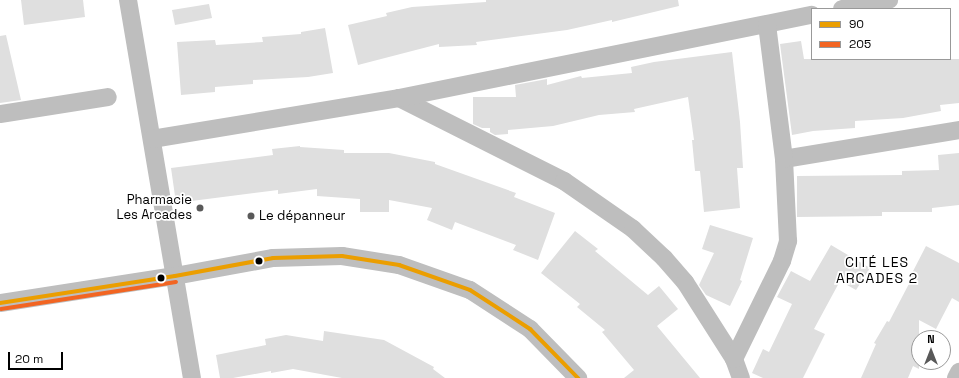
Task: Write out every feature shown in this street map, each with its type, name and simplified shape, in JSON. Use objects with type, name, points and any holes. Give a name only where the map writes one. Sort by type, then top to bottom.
[{"type":"street","points":[[128,0],[192,378]]},
{"type":"street","points":[[847,8],[889,0]]},
{"type":"street","points":[[152,140],[399,98],[811,15]]},
{"type":"street","points":[[734,359],[782,261],[786,248],[788,232],[784,159],[766,24]]},
{"type":"street","points":[[0,114],[108,97]]},
{"type":"street","points":[[399,98],[564,181],[633,229],[664,258],[686,282],[734,359],[741,378]]},
{"type":"street","points":[[784,159],[959,130]]},
{"type":"street","points":[[0,303],[175,276],[273,258],[342,256],[398,265],[470,290],[530,329],[578,378]]},
{"type":"street","points":[[956,378],[959,372]]},
{"type":"building","points":[[21,0],[83,0],[85,17],[24,25]]},
{"type":"building","points":[[486,0],[678,0],[679,6],[612,22],[612,20],[567,30],[476,42],[477,45],[439,47],[439,44],[358,65],[348,25],[387,16],[386,13],[412,7],[486,2]]},
{"type":"building","points":[[209,4],[212,18],[175,25],[172,10]]},
{"type":"building","points":[[325,28],[333,73],[308,77],[253,80],[253,84],[215,87],[215,92],[181,95],[177,42],[215,40],[216,45],[263,42],[262,37],[301,34],[301,32]]},
{"type":"building","points":[[6,35],[21,100],[0,103],[0,36]]},
{"type":"building","points":[[801,41],[804,59],[811,60],[959,59],[959,103],[940,105],[941,111],[903,118],[855,121],[855,128],[813,131],[792,135],[780,44]]},
{"type":"building","points":[[732,52],[740,122],[743,168],[737,168],[740,208],[704,212],[700,171],[695,171],[692,140],[694,140],[688,97],[634,109],[635,112],[599,115],[553,126],[508,130],[508,134],[495,135],[490,132],[490,128],[482,128],[473,124],[473,97],[516,97],[515,85],[547,79],[547,85],[581,76],[582,78],[632,73],[631,67],[654,62]]},
{"type":"building","points":[[300,146],[344,150],[344,153],[389,153],[435,162],[435,164],[516,193],[514,197],[555,213],[538,260],[513,250],[516,245],[455,222],[452,230],[427,220],[432,208],[389,200],[389,212],[360,212],[360,199],[317,196],[317,189],[278,194],[278,190],[176,203],[171,168],[273,155],[272,149]]},
{"type":"building","points":[[959,153],[959,205],[932,208],[932,212],[882,212],[882,216],[797,217],[797,176],[902,175],[902,171],[939,170],[938,155]]},
{"type":"building","points":[[710,225],[753,238],[740,280],[742,281],[730,306],[706,295],[699,285],[714,253],[702,249]]},
{"type":"building","points":[[575,231],[598,249],[595,251],[648,295],[659,286],[678,309],[657,326],[700,378],[624,378],[634,370],[602,332],[605,330],[577,307],[580,304],[541,273]]},
{"type":"building","points":[[831,245],[870,268],[856,290],[840,281],[814,329],[825,334],[803,378],[763,378],[752,373],[763,349],[769,352],[792,304],[777,297],[791,271],[810,281]]},
{"type":"building","points":[[926,246],[959,263],[959,302],[952,298],[936,329],[919,320],[919,330],[911,330],[911,370],[908,378],[861,378],[876,344],[874,343],[887,321],[889,322],[912,278],[910,277]]},
{"type":"building","points":[[324,331],[384,340],[434,367],[433,369],[445,378],[342,378],[293,369],[271,373],[271,371],[233,378],[220,378],[216,355],[266,345],[265,339],[286,335],[323,341]]},
{"type":"transit line","name":"90","points":[[0,303],[175,276],[273,258],[342,256],[399,265],[470,290],[530,329],[578,378]]},
{"type":"transit line","name":"205","points":[[1,309],[176,282]]},
{"type":"place","name":"Pharmacie Les Arcades","points":[[200,208]]},
{"type":"place","name":"Le dépanneur","points":[[251,216]]},
{"type":"district","name":"CITÉ LES ARCADES 2","points":[[877,270]]}]
